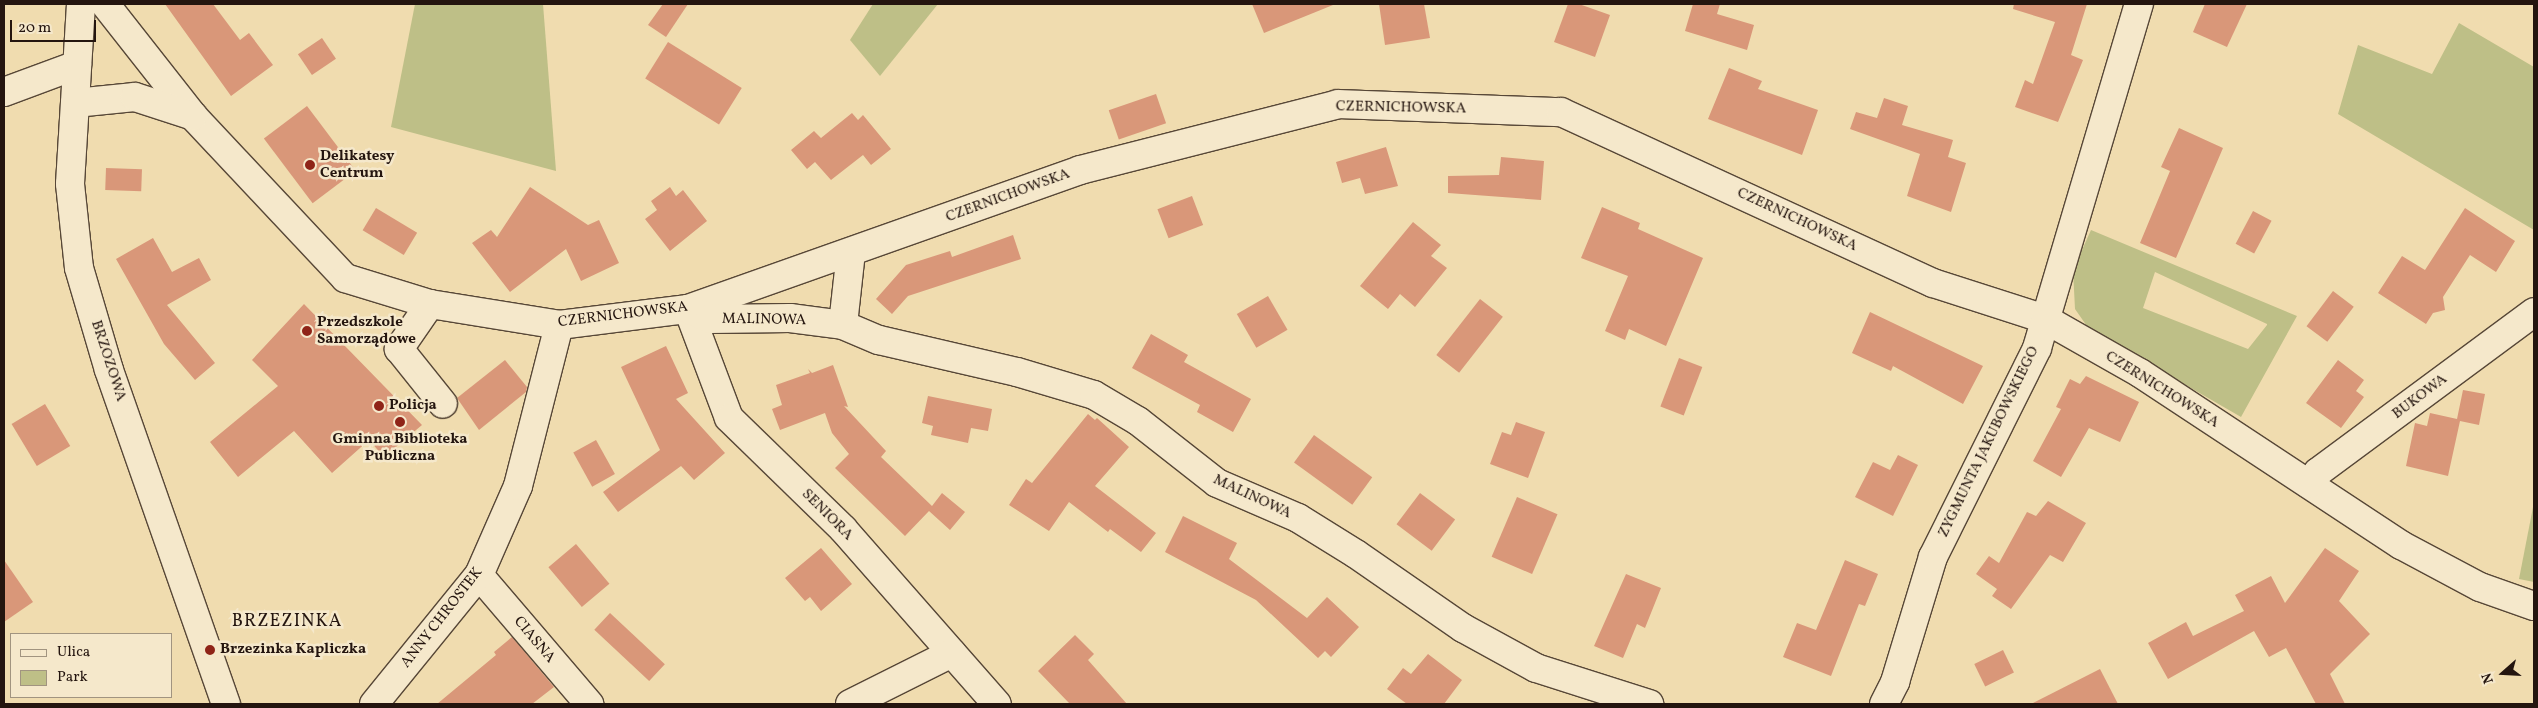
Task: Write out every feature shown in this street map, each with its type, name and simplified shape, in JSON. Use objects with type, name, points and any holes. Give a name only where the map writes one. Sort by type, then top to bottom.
[{"type":"street","name":"BRZOZOWA","points":[[81,4],[70,184],[79,268],[109,370],[226,704]]},
{"type":"street","name":"CZERNICHOWSKA","points":[[105,4],[192,116],[345,278],[430,304],[559,325],[688,309],[1080,170],[1338,104],[1561,112],[1933,283],[2045,319],[2140,373],[2401,545],[2480,587],[2534,606]]},
{"type":"street","name":"ZYGMUNTA JAKUBOWSKIEGO","points":[[1884,704],[1895,682],[1932,557],[2037,348],[2139,4]]},
{"type":"street","points":[[4,92],[77,65]]},
{"type":"street","name":"CZERNICHOWSKA","points":[[74,103],[135,97],[192,116]]},
{"type":"street","points":[[842,326],[851,252]]},
{"type":"street","points":[[430,304],[399,349],[443,404]]},
{"type":"street","name":"MALINOWA","points":[[688,309],[710,319],[790,318],[842,326],[879,340],[1018,372],[1094,395],[1138,421],[1217,483],[1298,518],[1356,554],[1463,628],[1536,668],[1649,704]]},
{"type":"street","name":"SENIORA","points":[[688,309],[729,418],[843,529],[997,704]]},
{"type":"street","name":"BUKOWA","points":[[2308,484],[2318,472],[2534,312]]},
{"type":"street","name":"ANNY CHROSTEK","points":[[374,704],[479,575],[518,486],[559,325]]},
{"type":"street","name":"CIASNA","points":[[479,575],[590,704]]},
{"type":"street","points":[[850,704],[952,653]]},
{"type":"green space","points":[[415,4],[543,4],[556,171],[391,127]]},
{"type":"green space","points":[[873,4],[938,4],[880,76],[850,40]]},
{"type":"green space","points":[[2459,23],[2534,67],[2534,230],[2338,114],[2358,45],[2432,74]]},
{"type":"green space","points":[[2091,230],[2297,316],[2241,417],[2089,329],[2075,309],[2073,270]],"holes":[[[2155,272],[2267,324],[2248,349],[2143,308]]]},
{"type":"green space","points":[[2534,502],[2534,582],[2519,579]]},
{"type":"building","points":[[165,4],[213,4],[240,40],[249,33],[273,65],[231,96]]},
{"type":"building","points":[[663,4],[688,4],[666,37],[648,25]]},
{"type":"building","points":[[1252,4],[1333,4],[1333,5],[1264,33]]},
{"type":"building","points":[[1379,4],[1424,4],[1430,38],[1385,45]]},
{"type":"building","points":[[1568,4],[1579,4],[1610,15],[1595,57],[1554,42]]},
{"type":"building","points":[[1693,4],[1720,4],[1717,14],[1754,25],[1747,50],[1685,31]]},
{"type":"building","points":[[2014,4],[2087,4],[2071,55],[2083,60],[2058,122],[2015,107],[2025,80],[2033,84],[2055,22],[2013,9]]},
{"type":"building","points":[[2205,4],[2247,4],[2227,47],[2193,32]]},
{"type":"building","points":[[322,38],[336,59],[312,75],[298,54]]},
{"type":"building","points":[[668,42],[742,88],[719,125],[645,78]]},
{"type":"building","points":[[1729,68],[1762,81],[1758,89],[1818,110],[1802,155],[1708,119]]},
{"type":"building","points":[[1156,94],[1166,123],[1119,140],[1109,110]]},
{"type":"building","points":[[1884,98],[1908,106],[1902,125],[1953,140],[1948,157],[1966,163],[1951,212],[1907,196],[1920,154],[1850,129],[1856,112],[1877,118]]},
{"type":"building","points":[[307,106],[356,171],[313,203],[264,138]]},
{"type":"building","points":[[852,113],[858,120],[863,115],[891,149],[871,165],[863,155],[831,180],[815,162],[807,169],[791,150],[814,131],[821,138]]},
{"type":"building","points":[[2179,128],[2223,148],[2176,258],[2140,243],[2170,171],[2161,167]]},
{"type":"building","points":[[1386,147],[1398,186],[1365,194],[1360,178],[1342,183],[1336,162]]},
{"type":"building","points":[[1501,157],[1544,161],[1541,200],[1448,193],[1448,176],[1499,175]]},
{"type":"building","points":[[106,168],[142,169],[141,191],[105,190]]},
{"type":"building","points":[[530,187],[588,225],[599,220],[619,263],[581,281],[566,249],[510,292],[472,243],[491,230],[497,237]]},
{"type":"building","points":[[670,187],[676,196],[683,190],[707,221],[670,251],[645,219],[657,210],[651,201]]},
{"type":"building","points":[[1192,196],[1203,225],[1169,238],[1157,209]]},
{"type":"building","points":[[1602,207],[1640,223],[1638,229],[1703,258],[1666,346],[1629,329],[1625,340],[1605,331],[1628,276],[1581,258]]},
{"type":"building","points":[[376,208],[417,233],[404,255],[363,230]]},
{"type":"building","points":[[2465,208],[2515,241],[2496,272],[2470,255],[2443,297],[2445,310],[2433,313],[2426,324],[2378,293],[2402,256],[2425,270]]},
{"type":"building","points":[[2253,211],[2272,221],[2254,254],[2236,244]]},
{"type":"building","points":[[1413,222],[1441,245],[1431,256],[1447,268],[1415,307],[1400,294],[1388,309],[1360,286]]},
{"type":"building","points":[[1013,235],[1021,259],[908,296],[892,314],[876,299],[906,265],[950,251],[952,257]]},
{"type":"building","points":[[153,238],[172,272],[199,258],[211,280],[167,305],[215,363],[195,380],[164,344],[116,259]]},
{"type":"building","points":[[2333,291],[2354,307],[2327,342],[2307,326]]},
{"type":"building","points":[[1268,296],[1288,330],[1256,348],[1237,314]]},
{"type":"building","points":[[1480,299],[1503,317],[1459,373],[1436,355]]},
{"type":"building","points":[[304,304],[422,425],[384,457],[369,440],[332,473],[294,431],[238,477],[210,442],[278,386],[252,360]]},
{"type":"building","points":[[1870,312],[1983,366],[1963,404],[1893,366],[1891,371],[1852,353]]},
{"type":"building","points":[[1151,334],[1188,355],[1184,362],[1251,399],[1233,432],[1197,412],[1200,405],[1132,368]]},
{"type":"building","points":[[666,346],[688,393],[676,399],[725,453],[694,480],[681,466],[618,512],[603,492],[660,450],[621,367]]},
{"type":"building","points":[[1679,358],[1702,367],[1684,416],[1660,407]]},
{"type":"building","points":[[505,360],[527,387],[526,392],[479,430],[457,398]]},
{"type":"building","points":[[2338,360],[2364,380],[2356,391],[2364,397],[2341,428],[2306,403]]},
{"type":"building","points":[[833,365],[848,407],[844,406],[886,451],[881,457],[932,506],[942,493],[965,512],[950,530],[929,511],[905,536],[835,468],[849,454],[832,433],[825,413],[780,430],[772,409],[782,405],[776,385],[810,373],[808,369],[812,373]]},
{"type":"building","points":[[2086,376],[2139,402],[2120,442],[2089,428],[2061,477],[2033,461],[2061,409],[2056,407],[2070,379],[2080,384]]},
{"type":"building","points":[[2463,390],[2485,394],[2479,425],[2460,421],[2448,476],[2406,466],[2415,423],[2427,426],[2430,413],[2457,419]]},
{"type":"building","points":[[928,396],[992,409],[988,431],[971,428],[968,443],[931,435],[933,426],[922,423]]},
{"type":"building","points":[[45,404],[70,446],[37,466],[12,424]]},
{"type":"building","points":[[1088,414],[1095,420],[1097,418],[1129,447],[1095,486],[1156,533],[1141,552],[1110,529],[1108,532],[1069,502],[1049,531],[1009,505],[1026,479],[1032,483]]},
{"type":"building","points":[[1516,422],[1545,432],[1528,478],[1490,464],[1502,432],[1511,435]]},
{"type":"building","points":[[1314,435],[1372,477],[1352,505],[1294,463]]},
{"type":"building","points":[[596,440],[615,474],[592,487],[573,453]]},
{"type":"building","points":[[1898,455],[1918,465],[1893,516],[1855,497],[1873,462],[1890,470]]},
{"type":"building","points":[[1420,493],[1455,519],[1432,551],[1397,524]]},
{"type":"building","points":[[1517,497],[1558,514],[1532,574],[1492,557]]},
{"type":"building","points":[[2048,501],[2086,523],[2063,562],[2050,555],[2011,609],[1992,596],[1997,589],[1976,574],[1989,556],[1999,563],[2027,512],[2036,516]]},
{"type":"building","points":[[1183,516],[1237,543],[1229,559],[1307,618],[1327,597],[1359,627],[1331,657],[1325,651],[1318,658],[1256,600],[1165,552]]},
{"type":"building","points":[[576,544],[609,584],[582,607],[548,567]]},
{"type":"building","points":[[821,548],[852,584],[821,611],[810,597],[805,601],[785,578]]},
{"type":"building","points":[[2325,548],[2359,571],[2339,601],[2370,634],[2330,674],[2345,704],[2316,704],[2286,648],[2269,657],[2254,631],[2168,679],[2148,643],[2186,622],[2193,636],[2244,611],[2235,595],[2271,576],[2285,603]]},
{"type":"building","points":[[4,560],[33,602],[4,622]]},
{"type":"building","points":[[1845,560],[1878,574],[1865,606],[1859,604],[1831,676],[1783,657],[1797,623],[1816,630]]},
{"type":"building","points":[[1626,574],[1661,588],[1645,628],[1637,624],[1623,658],[1594,646]]},
{"type":"building","points":[[610,613],[665,664],[649,681],[594,630]]},
{"type":"building","points":[[1075,635],[1094,654],[1088,660],[1127,704],[1070,704],[1038,671]]},
{"type":"building","points":[[512,637],[554,687],[532,704],[437,704],[496,655],[494,652]]},
{"type":"building","points":[[2003,650],[2014,672],[1985,686],[1974,664]]},
{"type":"building","points":[[1428,654],[1462,680],[1444,704],[1407,704],[1387,689],[1403,668],[1411,674]]},
{"type":"building","points":[[2100,669],[2118,704],[2031,704]]},
{"type":"place","name":"Delikatesy Centrum","points":[[310,165]]},
{"type":"place","name":"Przedszkole Samorządowe","points":[[307,331]]},
{"type":"place","name":"Policja","points":[[379,406]]},
{"type":"place","name":"Gminna Biblioteka Publiczna","points":[[400,422]]},
{"type":"place","name":"Brzezinka Kapliczka","points":[[210,650]]},
{"type":"district","name":"BRZEZINKA","points":[[287,622]]}]
